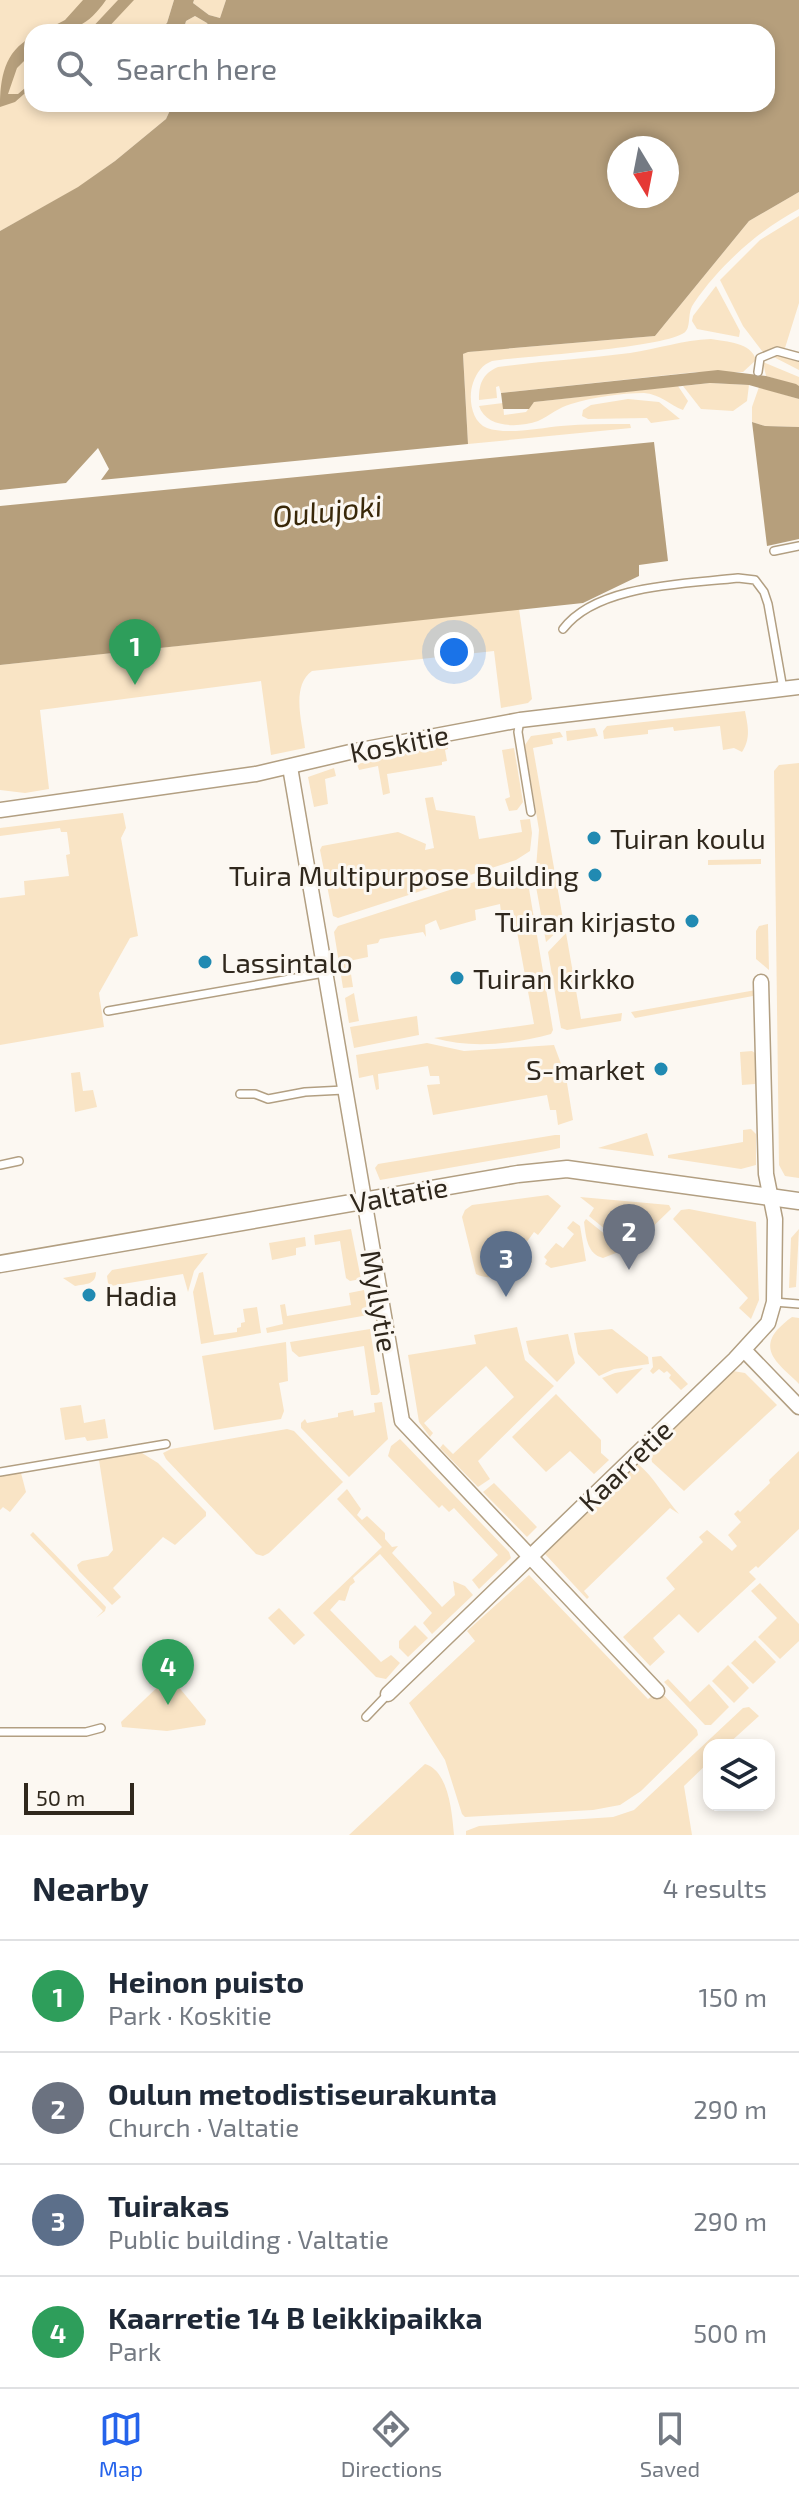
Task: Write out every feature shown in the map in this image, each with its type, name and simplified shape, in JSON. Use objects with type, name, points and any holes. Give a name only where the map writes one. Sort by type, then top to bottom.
[{"type":"street","name":"Koskitie","points":[[0,810],[128,794],[290,767],[350,752],[520,720],[799,687]]},
{"type":"street","name":"Myllytie","points":[[290,767],[402,1421],[657,1691]]},
{"type":"street","name":"Kaarretie","points":[[388,1694],[744,1350],[768,1323],[774,1302],[775,1219],[766,1174],[761,982]]},
{"type":"street","name":"Valtatie","points":[[0,1264],[518,1174],[567,1169],[799,1201]]},
{"type":"street","points":[[744,1350],[799,1407]]},
{"type":"lane","points":[[758,372],[760,358],[777,351],[799,357]]},
{"type":"lane","points":[[774,551],[799,546]]},
{"type":"lane","points":[[563,629],[573,616],[633,591],[738,578],[755,580],[768,604],[783,689]]},
{"type":"lane","points":[[520,720],[518,732],[531,812]]},
{"type":"lane","points":[[108,1011],[324,973]]},
{"type":"lane","points":[[240,1094],[255,1094],[268,1099],[305,1092],[344,1090]]},
{"type":"lane","points":[[0,1165],[19,1161]]},
{"type":"lane","points":[[774,1302],[799,1304]]},
{"type":"lane","points":[[0,1472],[166,1444]]},
{"type":"lane","points":[[366,1717],[388,1694]]},
{"type":"lane","points":[[0,1732],[86,1732],[101,1728]]},
{"type":"shaded area","points":[[0,0],[174,0],[166,24],[24,24],[24,112],[169,112],[166,119],[79,187],[0,231]]},
{"type":"shaded area","points":[[194,0],[226,0],[220,18],[209,15],[193,3]]},
{"type":"shaded area","points":[[195,16],[208,24],[185,24]]},
{"type":"shaded area","points":[[799,192],[799,209],[755,238],[704,289],[692,307],[686,331],[675,337],[627,347],[492,361],[480,369],[473,383],[474,415],[487,428],[513,431],[570,425],[630,424],[631,428],[468,444],[463,354],[655,336],[749,221]]},
{"type":"shaded area","points":[[799,216],[799,303],[785,356],[799,362],[799,370],[762,351],[743,326],[720,280],[760,240]]},
{"type":"shaded area","points":[[716,286],[740,331],[739,337],[697,329],[692,321]]},
{"type":"shaded area","points":[[711,339],[744,346],[756,360],[743,372],[696,372],[501,393],[499,386],[496,387],[497,398],[479,400],[482,380],[498,367],[630,353]]},
{"type":"shaded area","points":[[763,362],[799,377],[799,386],[766,376]]},
{"type":"shaded area","points":[[710,383],[749,385],[747,401],[733,411],[701,409],[683,386]]},
{"type":"shaded area","points":[[678,386],[688,401],[683,410],[650,394],[626,394],[598,397],[562,407],[538,421],[512,425],[488,419],[479,406],[503,403],[504,415],[526,412],[534,402]]},
{"type":"shaded area","points":[[759,387],[799,399],[799,427],[765,426],[752,422],[752,407]]},
{"type":"shaded area","points":[[628,399],[659,402],[680,419],[651,423],[647,418],[588,419],[582,416],[583,410],[591,405]]},
{"type":"shaded area","points":[[519,609],[532,699],[528,703],[501,708],[494,651],[312,671],[301,686],[300,696],[305,748],[271,755],[261,681],[40,710],[49,789],[25,793],[0,790],[0,665]]},
{"type":"shaded area","points":[[745,711],[748,737],[742,752],[734,748],[723,750],[720,726],[674,731],[673,727],[648,730],[648,734],[604,739],[603,731],[607,726]]},
{"type":"shaded area","points":[[595,728],[598,736],[567,741],[566,731]]},
{"type":"shaded area","points":[[560,732],[563,737],[552,739],[553,744],[533,748],[564,925],[546,942],[535,881],[539,830],[525,745],[531,736]]},
{"type":"shaded area","points":[[448,745],[445,750],[447,761],[442,765],[387,774],[390,793],[383,795],[378,766],[359,770],[357,764]]},
{"type":"shaded area","points":[[514,748],[523,802],[517,810],[509,811],[505,799],[510,797],[502,750]]},
{"type":"shaded area","points":[[799,763],[799,1178],[785,1176],[779,1165],[774,771],[779,765]]},
{"type":"shaded area","points":[[334,768],[336,776],[325,779],[328,804],[314,807],[308,777]]},
{"type":"shaded area","points":[[433,797],[436,810],[475,816],[479,839],[522,832],[520,820],[530,819],[530,851],[516,860],[338,918],[333,916],[320,850],[322,846],[398,832],[426,844],[425,850],[434,848],[425,798]]},
{"type":"shaded area","points":[[123,813],[126,828],[121,838],[138,936],[130,938],[99,993],[104,1027],[0,1045],[0,898],[25,895],[24,881],[69,876],[66,855],[70,854],[67,832],[61,832],[60,828],[0,836],[0,828]]},
{"type":"shaded area","points":[[761,859],[761,864],[708,865],[708,860]]},
{"type":"shaded area","points":[[518,868],[527,877],[553,1030],[551,1034],[492,1044],[434,1038],[534,1024],[513,910],[501,912],[500,904],[475,910],[476,920],[440,930],[436,920],[425,925],[426,937],[423,932],[380,939],[378,943],[367,945],[368,957],[349,961],[353,987],[343,988],[334,932],[338,926]]},
{"type":"shaded area","points":[[768,924],[769,970],[756,959],[756,931],[759,926]]},
{"type":"shaded area","points":[[566,933],[581,1019],[622,1013],[621,1021],[567,1030],[561,1028],[548,952]]},
{"type":"shaded area","points":[[756,990],[753,996],[635,1018],[631,1012]]},
{"type":"shaded area","points":[[354,993],[359,1021],[349,1023],[345,998]]},
{"type":"shaded area","points":[[417,1016],[419,1035],[354,1048],[350,1027]]},
{"type":"shaded area","points":[[427,1043],[464,1051],[554,1045],[566,1077],[573,1120],[558,1125],[556,1110],[550,1110],[547,1095],[433,1115],[427,1085],[440,1084],[439,1076],[430,1076],[428,1066],[378,1074],[379,1089],[376,1090],[373,1075],[359,1078],[356,1055]]},
{"type":"shaded area","points":[[740,1052],[755,1053],[755,1084],[742,1085]]},
{"type":"shaded area","points":[[80,1072],[83,1091],[93,1090],[97,1107],[75,1112],[71,1073]]},
{"type":"shaded area","points":[[751,1129],[756,1134],[756,1165],[741,1169],[668,1158],[668,1155],[743,1142],[743,1130]]},
{"type":"shaded area","points":[[647,1133],[654,1156],[598,1148]]},
{"type":"shaded area","points":[[560,1135],[560,1148],[546,1151],[380,1180],[375,1168],[378,1164]]},
{"type":"shaded area","points":[[548,1195],[561,1206],[538,1235],[534,1232],[526,1243],[532,1262],[506,1276],[476,1274],[462,1217],[465,1210],[472,1205]]},
{"type":"shaded area","points":[[580,1197],[669,1205],[671,1209],[639,1240],[622,1243],[589,1216],[594,1208]]},
{"type":"shaded area","points":[[681,1210],[756,1222],[759,1300],[751,1319],[739,1308],[748,1298],[673,1219]]},
{"type":"shaded area","points":[[586,1219],[621,1247],[621,1251],[603,1258],[594,1253],[587,1239]]},
{"type":"shaded area","points":[[573,1221],[580,1226],[586,1261],[551,1268],[545,1264],[547,1260],[544,1257],[556,1243],[563,1248],[574,1234],[567,1228]]},
{"type":"shaded area","points":[[351,1229],[361,1279],[350,1281],[346,1278],[340,1241],[315,1245],[314,1235]]},
{"type":"shaded area","points":[[799,1229],[796,1287],[789,1288],[791,1238]]},
{"type":"shaded area","points":[[305,1237],[306,1246],[296,1248],[296,1255],[272,1260],[269,1243]]},
{"type":"shaded area","points":[[208,1253],[194,1271],[188,1292],[183,1274],[111,1286],[108,1283],[107,1276],[112,1270]]},
{"type":"shaded area","points":[[96,1272],[92,1282],[82,1285],[75,1286],[63,1278]]},
{"type":"shaded area","points":[[203,1272],[214,1335],[237,1332],[241,1323],[245,1322],[243,1309],[257,1307],[261,1333],[201,1344],[193,1292],[199,1273]]},
{"type":"shaded area","points":[[364,1290],[368,1315],[267,1333],[266,1328],[283,1324],[280,1305],[285,1304],[287,1316],[351,1305],[349,1293]]},
{"type":"shaded area","points":[[792,1317],[799,1318],[799,1384],[780,1366],[770,1346],[777,1330]]},
{"type":"shaded area","points":[[517,1327],[525,1360],[554,1386],[478,1461],[490,1479],[478,1487],[440,1448],[443,1444],[453,1454],[514,1397],[486,1366],[424,1423],[433,1433],[430,1437],[419,1422],[408,1355],[476,1344],[474,1335]]},
{"type":"shaded area","points":[[370,1329],[380,1392],[377,1395],[371,1395],[364,1346],[299,1357],[292,1351],[290,1342]]},
{"type":"shaded area","points":[[612,1329],[648,1357],[649,1364],[614,1369],[599,1376],[578,1354],[574,1333]]},
{"type":"shaded area","points":[[568,1334],[575,1363],[557,1382],[529,1354],[526,1341]]},
{"type":"shaded area","points":[[286,1342],[288,1381],[279,1383],[284,1411],[281,1419],[214,1430],[202,1356]]},
{"type":"shaded area","points":[[661,1356],[688,1384],[681,1390],[669,1378],[671,1375],[667,1371],[664,1373],[659,1369],[653,1374],[650,1371],[653,1367],[652,1357]]},
{"type":"shaded area","points":[[643,1368],[617,1394],[602,1378],[615,1373]]},
{"type":"shaded area","points":[[733,1371],[745,1373],[777,1405],[684,1491],[652,1462],[650,1451]]},
{"type":"shaded area","points":[[556,1394],[601,1440],[601,1453],[609,1460],[594,1474],[570,1451],[546,1472],[512,1437]]},
{"type":"shaded area","points":[[382,1402],[388,1439],[349,1477],[301,1428],[305,1419],[307,1423],[338,1417],[338,1413],[353,1410],[354,1416],[375,1412],[374,1403]]},
{"type":"shaded area","points":[[81,1405],[84,1423],[105,1419],[108,1438],[65,1440],[60,1408]]},
{"type":"shaded area","points":[[287,1429],[294,1431],[343,1482],[263,1556],[256,1554],[163,1453],[171,1449]]},
{"type":"shaded area","points":[[400,1439],[509,1552],[511,1558],[479,1589],[472,1580],[498,1555],[454,1508],[449,1512],[442,1505],[439,1508],[388,1456],[391,1446]]},
{"type":"shaded area","points":[[799,1451],[799,1529],[758,1568],[756,1566],[749,1572],[756,1579],[698,1633],[679,1614],[653,1638],[665,1652],[650,1666],[623,1637],[675,1589],[666,1578],[703,1542],[699,1537],[707,1530],[732,1551],[737,1546],[728,1535],[741,1522],[734,1514],[770,1483],[769,1480]]},
{"type":"shaded area","points":[[142,1453],[158,1463],[206,1512],[206,1516],[175,1545],[163,1537],[113,1588],[121,1597],[112,1605],[79,1571],[77,1565],[82,1561],[108,1556],[113,1550],[99,1460]]},
{"type":"shaded area","points":[[638,1464],[679,1514],[670,1508],[584,1591],[589,1597],[587,1599],[545,1554]]},
{"type":"shaded area","points":[[21,1473],[26,1492],[10,1512],[3,1507],[0,1510],[0,1476]]},
{"type":"shaded area","points":[[494,1483],[537,1527],[527,1537],[483,1492]]},
{"type":"shaded area","points":[[347,1489],[361,1509],[357,1515],[362,1520],[367,1516],[385,1533],[385,1539],[392,1547],[398,1546],[392,1553],[442,1607],[455,1595],[453,1581],[465,1586],[473,1595],[432,1634],[423,1623],[432,1613],[380,1554],[353,1578],[355,1582],[350,1586],[345,1601],[339,1600],[330,1610],[381,1662],[391,1655],[400,1663],[386,1679],[376,1677],[313,1613],[382,1547],[337,1499]]},
{"type":"shaded area","points":[[33,1532],[106,1607],[105,1611],[96,1618],[103,1611],[30,1535]]},
{"type":"shaded area","points":[[529,1575],[648,1699],[660,1691],[697,1730],[698,1735],[641,1791],[620,1805],[593,1810],[465,1817],[445,1760],[409,1703],[475,1641],[467,1631]]},
{"type":"shaded area","points":[[760,1583],[799,1624],[799,1641],[780,1659],[758,1637],[777,1618],[751,1591]]},
{"type":"shaded area","points":[[279,1608],[305,1635],[294,1645],[268,1618]]},
{"type":"shaded area","points":[[415,1625],[428,1638],[408,1657],[399,1648],[399,1641]]},
{"type":"shaded area","points":[[755,1640],[776,1662],[753,1684],[731,1663]]},
{"type":"shaded area","points":[[728,1665],[749,1688],[734,1703],[712,1681]]},
{"type":"shaded area","points":[[167,1678],[172,1679],[206,1720],[205,1725],[167,1731],[122,1727],[121,1722]]},
{"type":"shaded area","points":[[668,1679],[690,1702],[709,1684],[729,1707],[711,1725],[705,1725],[664,1682]]},
{"type":"shaded area","points":[[749,1707],[759,1716],[734,1739],[710,1739],[743,1708]]},
{"type":"shaded area","points":[[703,1745],[703,1768],[684,1786],[692,1835],[466,1835],[466,1831],[479,1826],[613,1817],[634,1810]]},
{"type":"shaded area","points":[[425,1764],[433,1768],[444,1784],[454,1835],[349,1835]]},
{"type":"water","points":[[83,0],[106,0],[82,24],[57,24]]},
{"type":"water","points":[[118,0],[134,0],[112,24],[96,24]]},
{"type":"water","points":[[174,0],[194,0],[193,3],[209,15],[220,18],[226,0],[799,0],[799,192],[749,221],[655,336],[463,354],[468,444],[101,480],[109,469],[98,448],[66,483],[0,490],[0,231],[78,187],[115,161],[166,119],[169,112],[775,112],[775,24],[208,24],[195,16],[185,24],[166,24]]},
{"type":"water","points":[[23,43],[24,61],[17,68],[8,94],[18,94],[24,89],[24,94],[15,102],[0,107],[6,67],[15,50]]},
{"type":"water","points":[[718,370],[766,376],[796,384],[799,386],[799,399],[749,385],[710,383],[534,402],[529,409],[503,409],[501,393]]},
{"type":"water","points":[[752,422],[765,426],[799,427],[799,539],[767,546]]},
{"type":"water","name":"Oulujoki","points":[[654,442],[668,561],[639,565],[639,576],[583,603],[0,665],[0,506]]},
{"type":"place","name":"Heinon puisto","points":[[135,685]]},
{"type":"place","name":"Tuiran koulu","points":[[594,838]]},
{"type":"place","name":"Tuira Multipurpose Building","points":[[595,875]]},
{"type":"place","name":"Tuiran kirjasto","points":[[692,921]]},
{"type":"place","name":"Lassintalo","points":[[205,962]]},
{"type":"place","name":"Tuiran kirkko","points":[[457,978]]},
{"type":"place","name":"S-market","points":[[661,1069]]},
{"type":"place","name":"Oulun metodistiseurakunta","points":[[629,1270]]},
{"type":"place","name":"Hadia","points":[[89,1295]]},
{"type":"place","name":"Tuirakas","points":[[506,1297]]},
{"type":"place","name":"Kaarretie 14 B leikkipaikka","points":[[168,1705]]}]
